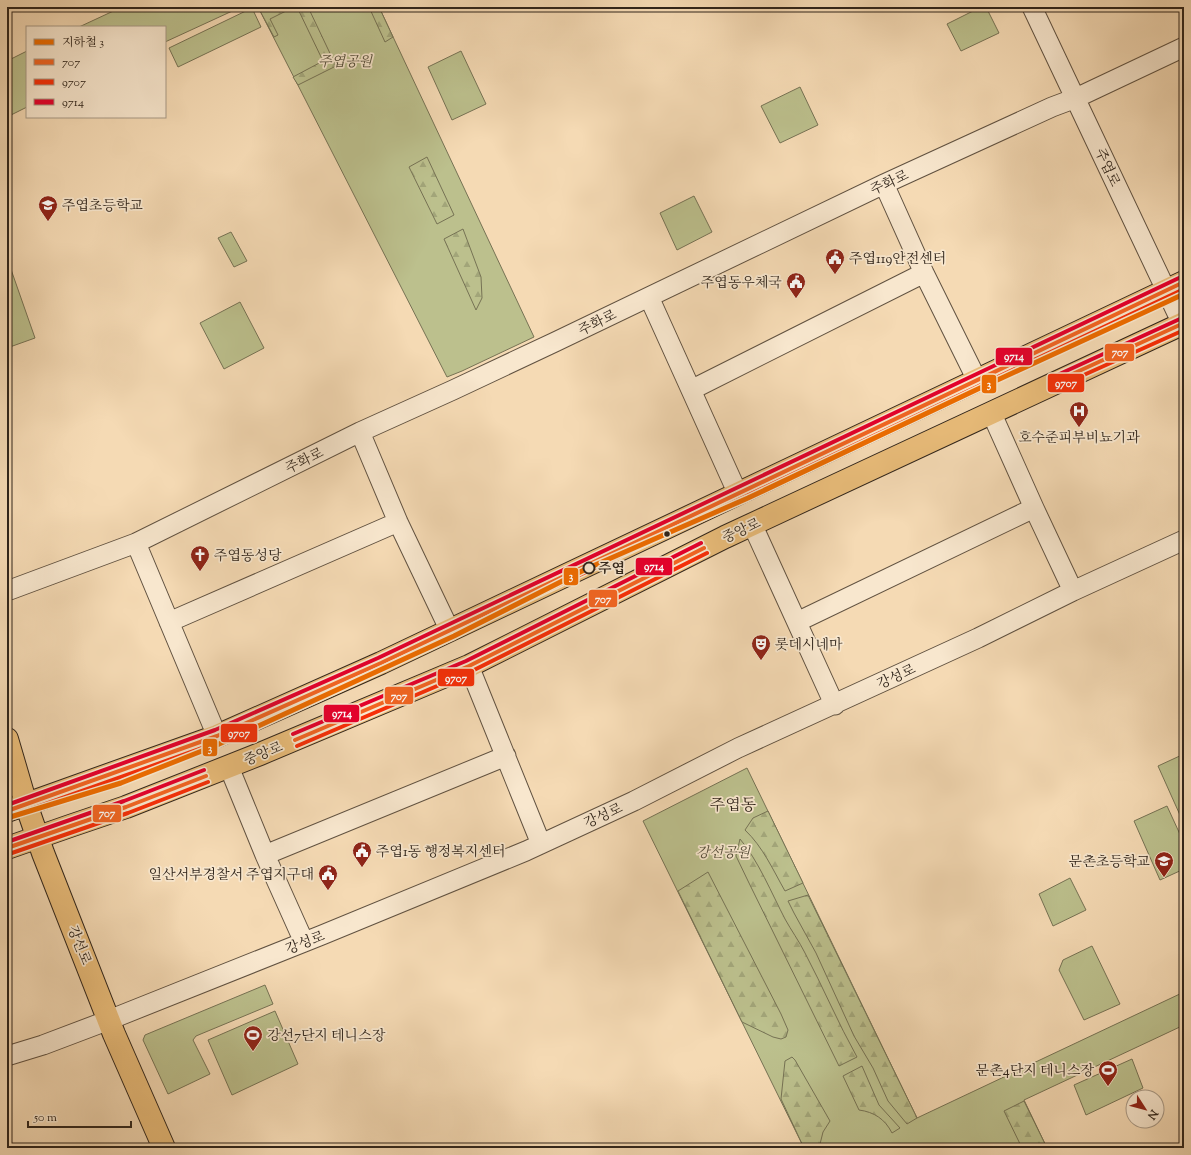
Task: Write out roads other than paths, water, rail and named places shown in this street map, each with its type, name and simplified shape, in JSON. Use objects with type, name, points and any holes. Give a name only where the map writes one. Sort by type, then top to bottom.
[{"type":"main road","points":[[17,808],[217,736],[381,663],[1175,286]]},
{"type":"main road","name":"중앙로","points":[[7,848],[126,808],[268,751],[469,666],[752,524],[991,412],[1183,325]]},
{"type":"main road","name":"강선로","points":[[7,739],[17,808],[38,837],[43,853],[110,1020],[114,1034],[164,1148]]},
{"type":"street","name":"주엽로","points":[[1032,7],[1076,98],[1175,286],[1183,325]]},
{"type":"street","name":"주화로","points":[[7,591],[136,543],[360,432],[453,390],[884,184],[1052,107],[1076,98],[1184,47]]},
{"type":"street","points":[[884,184],[924,273],[977,380]]},
{"type":"street","points":[[691,390],[924,273]]},
{"type":"street","points":[[649,297],[738,494]]},
{"type":"street","points":[[991,412],[1073,591]]},
{"type":"street","points":[[360,432],[398,522],[450,631]]},
{"type":"street","points":[[797,622],[1034,508]]},
{"type":"street","points":[[169,622],[398,522]]},
{"type":"street","points":[[752,524],[835,705]]},
{"type":"street","name":"강성로","points":[[7,1056],[43,1045],[110,1020],[541,844],[634,801],[738,748],[835,705],[978,638],[1073,591],[1184,540]]},
{"type":"street","points":[[136,543],[217,736]]},
{"type":"street","points":[[469,666],[541,844]]},
{"type":"street","points":[[265,855],[506,756]]},
{"type":"street","points":[[229,767],[265,855],[304,942]]},
{"type":"metro line","name":"3","points":[[7,818],[121,783],[217,745],[454,636],[586,569],[748,498],[980,388],[1184,294]]},
{"type":"place","name":"주엽초등학교","points":[[48,222]]},
{"type":"place","name":"주엽119안전센터","points":[[835,275]]},
{"type":"place","name":"주엽동우체국","points":[[796,299]]},
{"type":"place","name":"호수준피부비뇨기과","points":[[1079,428]]},
{"type":"place","name":"주엽","points":[[589,568]]},
{"type":"place","name":"주엽동성당","points":[[200,572]]},
{"type":"place","name":"롯데시네마","points":[[761,661]]},
{"type":"place","name":"주엽1동 행정복지센터","points":[[362,868]]},
{"type":"place","name":"문촌초등학교","points":[[1164,878]]},
{"type":"place","name":"일산서부경찰서 주엽지구대","points":[[328,891]]},
{"type":"place","name":"강선7단지 테니스장","points":[[253,1052]]},
{"type":"place","name":"문촌4단지 테니스장","points":[[1108,1087]]},
{"type":"district","name":"주엽동","points":[[733,804]]},
{"type":"park label","name":"주엽공원","points":[[345,61]]},
{"type":"park label","name":"강선공원","points":[[723,852]]}]
